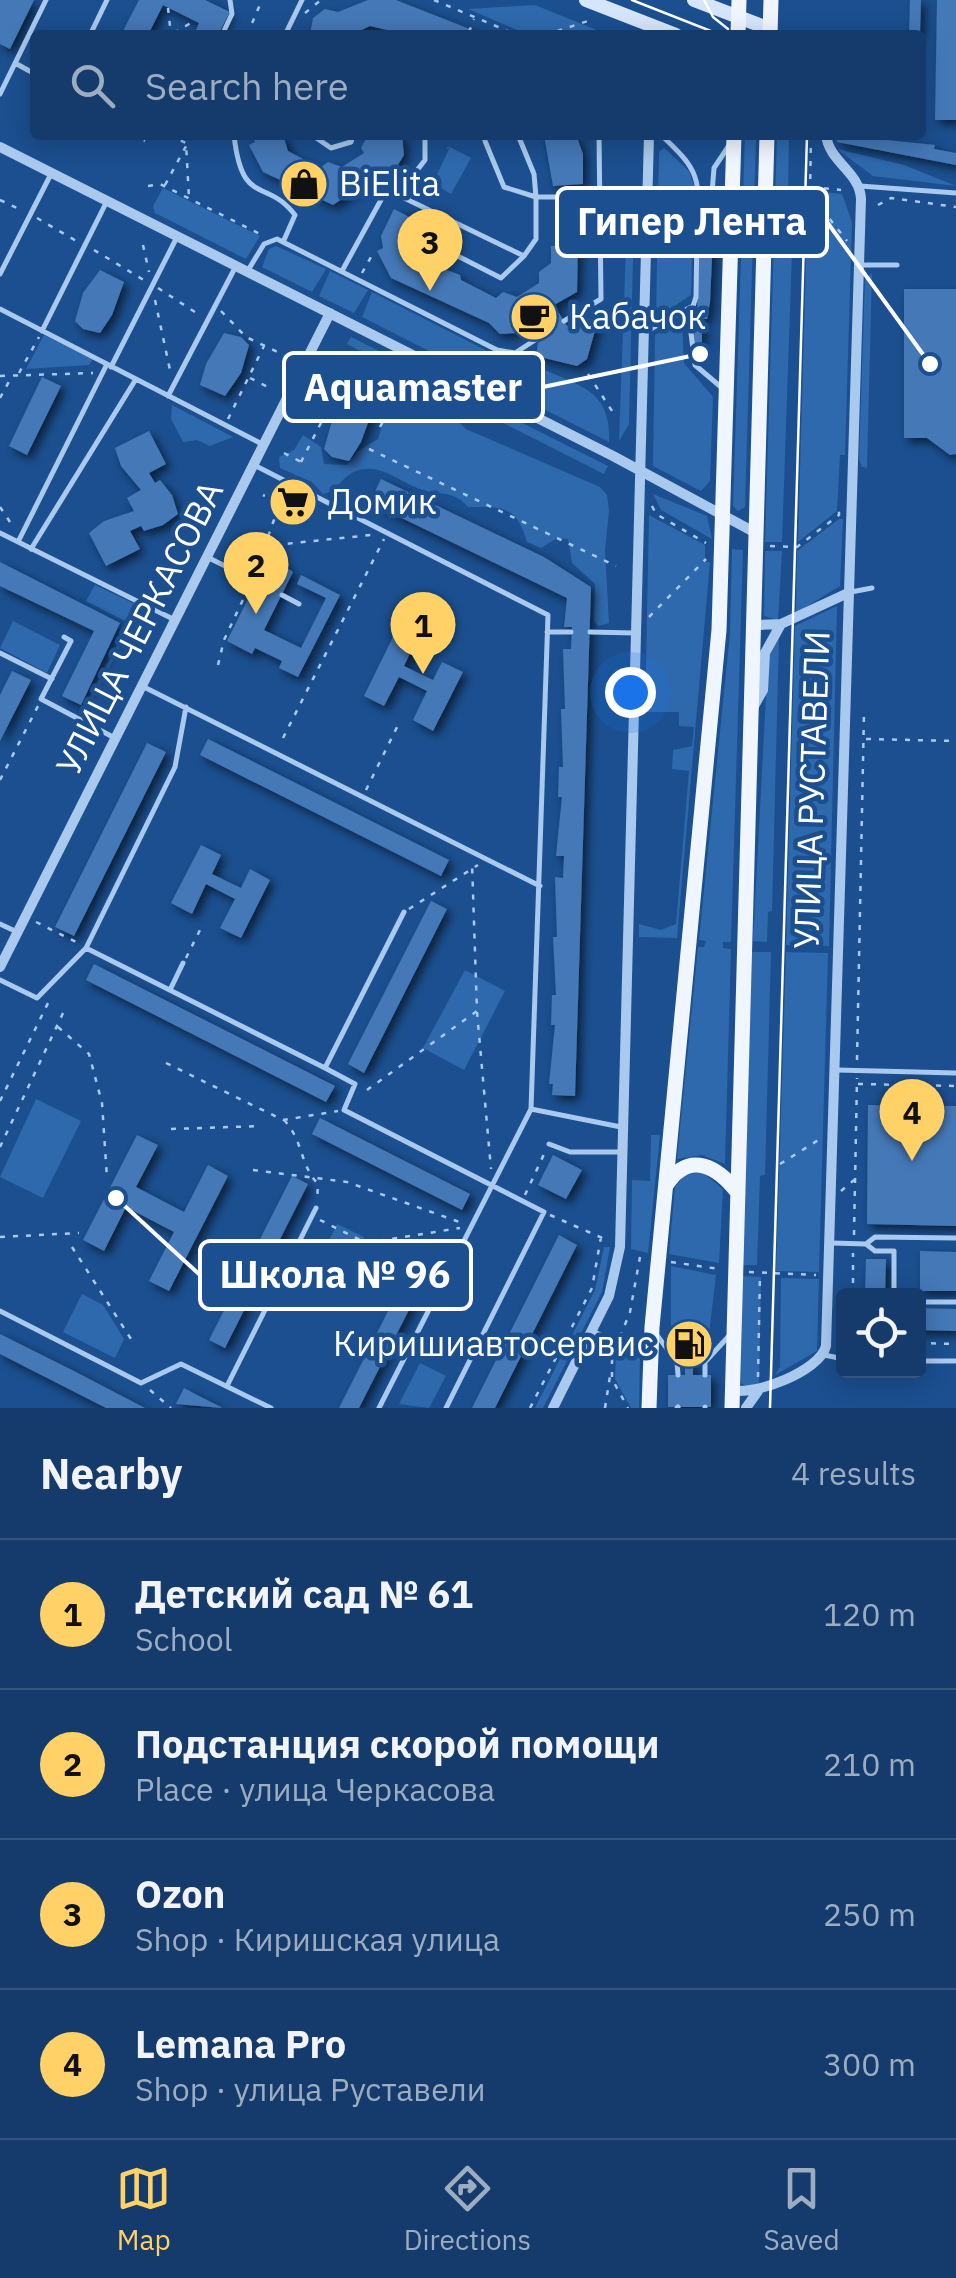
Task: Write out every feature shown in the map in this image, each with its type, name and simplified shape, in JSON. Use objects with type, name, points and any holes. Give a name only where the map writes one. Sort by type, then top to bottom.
[{"type":"main road","points":[[586,0],[649,30]]},
{"type":"main road","points":[[694,0],[738,27],[739,0]]},
{"type":"main road","points":[[771,0],[771,30]]},
{"type":"main road","points":[[649,1408],[652,1327],[718,630],[734,140]]},
{"type":"main road","name":"УЛИЦА РУСТАВЕЛИ","points":[[732,1408],[751,710],[760,540],[767,140]]},
{"type":"main road","points":[[665,1187],[675,1171],[696,1163],[716,1169],[738,1193]]},
{"type":"street","points":[[553,1408],[619,1266],[649,140]]},
{"type":"street","points":[[827,140],[831,153],[860,186]]},
{"type":"street","points":[[0,148],[640,471],[760,540]]},
{"type":"street","name":"УЛИЦА РУСТАВЕЛИ","points":[[824,1354],[860,186]]},
{"type":"street","name":"УЛИЦА ЧЕРКАСОВА","points":[[0,968],[330,314]]},
{"type":"street","points":[[754,625],[782,624],[848,593]]},
{"type":"street","points":[[751,710],[764,690],[764,652],[782,624]]},
{"type":"street","points":[[591,1333],[616,1346],[650,1350]]},
{"type":"street","points":[[732,1390],[758,1390],[814,1365],[824,1354]]},
{"type":"street","points":[[746,1408],[758,1390]]},
{"type":"lane","points":[[31,30],[46,0]]},
{"type":"lane","points":[[92,30],[107,0]]},
{"type":"lane","points":[[224,30],[232,14],[230,0]]},
{"type":"lane","points":[[287,30],[302,0]]},
{"type":"lane","points":[[0,94],[30,33]]},
{"type":"lane","points":[[15,63],[30,71]]},
{"type":"lane","points":[[234,140],[236,160],[251,188],[292,209],[294,221],[284,241]]},
{"type":"lane","points":[[319,140],[331,148],[352,140]]},
{"type":"lane","points":[[398,195],[425,160],[425,140]]},
{"type":"lane","points":[[429,211],[432,244],[501,278],[536,239],[534,174],[520,140]]},
{"type":"lane","points":[[564,321],[601,299],[599,140]]},
{"type":"lane","points":[[666,140],[693,165],[698,176],[698,230],[689,318],[695,365],[727,393]]},
{"type":"lane","points":[[698,230],[710,218],[714,168],[733,140]]},
{"type":"lane","points":[[485,141],[504,187],[536,197],[602,196]]},
{"type":"lane","points":[[0,274],[51,173]]},
{"type":"lane","points":[[860,186],[956,193]]},
{"type":"lane","points":[[342,271],[382,198],[398,195],[524,256]]},
{"type":"lane","points":[[42,331],[107,201]]},
{"type":"lane","points":[[602,210],[646,210]]},
{"type":"lane","points":[[19,540],[102,373],[177,236]]},
{"type":"lane","points":[[248,272],[270,239],[284,241],[497,350],[515,354],[552,328]]},
{"type":"lane","points":[[859,265],[897,265]]},
{"type":"lane","points":[[168,396],[236,266]]},
{"type":"lane","points":[[643,333],[693,306]]},
{"type":"lane","points":[[0,309],[264,445]]},
{"type":"lane","points":[[31,549],[136,379]]},
{"type":"lane","points":[[254,465],[548,615],[531,1108],[379,1408]]},
{"type":"lane","points":[[0,533],[176,620]]},
{"type":"lane","points":[[207,557],[256,582]]},
{"type":"lane","points":[[848,593],[872,588]]},
{"type":"lane","points":[[282,595],[299,604]]},
{"type":"lane","points":[[547,632],[571,632]]},
{"type":"lane","points":[[590,632],[634,633]]},
{"type":"lane","points":[[64,637],[72,641],[42,699],[116,738]]},
{"type":"lane","points":[[0,653],[52,679]]},
{"type":"lane","points":[[142,686],[540,886]]},
{"type":"lane","points":[[0,980],[37,998],[86,948],[174,768],[186,707]]},
{"type":"lane","points":[[325,1068],[404,912]]},
{"type":"lane","points":[[0,924],[18,933]]},
{"type":"lane","points":[[86,948],[355,1084],[344,1110],[544,1212],[446,1408]]},
{"type":"lane","points":[[170,990],[183,964]]},
{"type":"lane","points":[[834,1070],[956,1073]]},
{"type":"lane","points":[[531,1108],[623,1128]]},
{"type":"lane","points":[[549,1144],[570,1152],[622,1152]]},
{"type":"lane","points":[[228,1386],[316,1208]]},
{"type":"lane","points":[[866,1244],[875,1237],[956,1238]]},
{"type":"lane","points":[[829,1243],[866,1244],[875,1251],[894,1251],[894,1288]]},
{"type":"lane","points":[[926,1302],[956,1302]]},
{"type":"lane","points":[[0,1310],[141,1382],[181,1364],[271,1408]]},
{"type":"lane","points":[[652,1327],[676,1362],[678,1375]]},
{"type":"lane","points":[[705,1376],[705,1362],[733,1332]]},
{"type":"lane","points":[[824,1354],[836,1357]]},
{"type":"lane","points":[[926,1360],[956,1361]]},
{"type":"path","points":[[249,30],[262,0]]},
{"type":"path","points":[[318,6],[320,0]]},
{"type":"path","points":[[434,0],[504,30]]},
{"type":"path","points":[[168,8],[171,30]]},
{"type":"path","points":[[469,30],[474,18]]},
{"type":"path","points":[[180,30],[194,21]]},
{"type":"path","points":[[560,30],[588,21]]},
{"type":"path","points":[[180,140],[186,143]]},
{"type":"path","points":[[164,186],[188,140]]},
{"type":"path","points":[[446,140],[448,148]]},
{"type":"path","points":[[811,140],[810,187],[859,265]]},
{"type":"path","points":[[186,143],[189,199]]},
{"type":"path","points":[[148,186],[164,186],[270,239]]},
{"type":"path","points":[[810,187],[841,190]]},
{"type":"path","points":[[292,209],[302,190]]},
{"type":"path","points":[[878,204],[891,198],[956,207]]},
{"type":"path","points":[[0,200],[184,301],[208,320]]},
{"type":"path","points":[[143,245],[174,386]]},
{"type":"path","points":[[363,272],[370,257]]},
{"type":"path","points":[[216,307],[246,337],[284,356]]},
{"type":"path","points":[[0,398],[42,331]]},
{"type":"path","points":[[225,425],[264,346]]},
{"type":"path","points":[[329,365],[395,398]]},
{"type":"path","points":[[0,376],[102,373]]},
{"type":"path","points":[[301,462],[346,374]]},
{"type":"path","points":[[588,374],[614,414]]},
{"type":"path","points":[[249,377],[268,387]]},
{"type":"path","points":[[380,427],[406,378]]},
{"type":"path","points":[[307,408],[332,421]]},
{"type":"path","points":[[369,449],[616,566]]},
{"type":"path","points":[[284,453],[307,465]]},
{"type":"path","points":[[263,495],[280,503]]},
{"type":"path","points":[[760,540],[797,547],[839,516],[840,496]]},
{"type":"path","points":[[648,618],[708,557],[708,544],[656,514],[652,506]]},
{"type":"path","points":[[0,507],[19,540]]},
{"type":"path","points":[[236,549],[387,533]]},
{"type":"path","points":[[283,738],[387,533]]},
{"type":"path","points":[[0,780],[42,699]]},
{"type":"path","points":[[860,862],[864,712]]},
{"type":"path","points":[[363,796],[400,721]]},
{"type":"path","points":[[865,739],[956,741]]},
{"type":"path","points":[[471,850],[476,1011],[492,1186]]},
{"type":"path","points":[[404,912],[488,858]]},
{"type":"path","points":[[26,917],[86,948]]},
{"type":"path","points":[[183,964],[201,928]]},
{"type":"path","points":[[846,951],[857,951]]},
{"type":"path","points":[[0,1101],[48,1004]]},
{"type":"path","points":[[0,1147],[64,1011]]},
{"type":"path","points":[[367,1090],[476,1011]]},
{"type":"path","points":[[58,1027],[89,1054],[102,1103],[107,1178]]},
{"type":"path","points":[[166,1063],[284,1120],[298,1134],[309,1174],[318,1184],[316,1208]]},
{"type":"path","points":[[857,1084],[956,1086]]},
{"type":"path","points":[[284,1120],[344,1110]]},
{"type":"path","points":[[780,1164],[832,1132],[856,1111]]},
{"type":"path","points":[[171,1129],[262,1126]]},
{"type":"path","points":[[522,1201],[549,1144]]},
{"type":"path","points":[[253,1170],[309,1174],[348,1182],[472,1226]]},
{"type":"path","points":[[544,1212],[608,1241]]},
{"type":"path","points":[[312,1216],[366,1243],[472,1226]]},
{"type":"path","points":[[0,1237],[79,1233]]},
{"type":"path","points":[[530,1408],[592,1288],[601,1237]]},
{"type":"path","points":[[72,1247],[130,1339]]},
{"type":"path","points":[[630,1252],[646,1258]]},
{"type":"path","points":[[604,1408],[616,1346],[630,1312],[640,1257]]},
{"type":"path","points":[[669,1262],[720,1269]]},
{"type":"path","points":[[742,1272],[819,1275]]},
{"type":"path","points":[[758,1390],[760,1273]]},
{"type":"path","points":[[837,1275],[853,1276]]},
{"type":"path","points":[[926,1343],[956,1344]]},
{"type":"path","points":[[611,1374],[628,1408]]},
{"type":"path","points":[[141,1382],[171,1408]]},
{"type":"shaded area","points":[[535,5],[597,30],[517,30],[468,9]]},
{"type":"shaded area","points":[[745,140],[756,140],[745,507],[738,511],[733,506]]},
{"type":"shaded area","points":[[777,140],[789,140],[788,194],[794,195],[782,542],[765,542]]},
{"type":"shaded area","points":[[450,147],[471,158],[451,194],[433,183]]},
{"type":"shaded area","points":[[664,148],[689,171],[695,189],[691,295],[656,318],[659,152]]},
{"type":"shaded area","points":[[837,149],[904,165],[956,186],[873,176]]},
{"type":"shaded area","points":[[163,188],[260,236],[246,259],[155,213],[153,206]]},
{"type":"shaded area","points":[[808,190],[842,194],[852,222],[845,455],[840,455],[837,511],[798,542]]},
{"type":"shaded area","points":[[627,218],[634,218],[629,424],[619,441]]},
{"type":"shaded area","points":[[276,246],[326,269],[312,292],[262,267],[269,249]]},
{"type":"shaded area","points":[[330,271],[368,290],[354,313],[319,296]]},
{"type":"shaded area","points":[[872,273],[867,468],[862,467],[859,459],[865,279]]},
{"type":"shaded area","points":[[372,292],[526,371],[530,363],[588,390],[604,409],[609,442],[362,317]]},
{"type":"shaded area","points":[[682,320],[684,363],[713,397],[710,481],[701,491],[653,466],[655,335]]},
{"type":"shaded area","points":[[44,335],[93,359],[89,365],[26,369]]},
{"type":"shaded area","points":[[351,337],[608,466],[604,474],[347,344]]},
{"type":"shaded area","points":[[356,356],[394,377],[418,411],[433,404],[443,407],[466,429],[600,487],[607,495],[609,511],[605,550],[609,623],[598,626],[594,621],[595,584],[572,563],[568,539],[557,538],[541,548],[527,542],[518,520],[506,510],[468,507],[454,496],[418,488],[382,471],[354,472],[323,494],[312,482],[280,468],[279,457],[294,450],[303,435],[321,447],[324,464],[347,465],[358,451],[378,439],[383,422],[373,382],[349,382],[340,374],[342,362]]},
{"type":"shaded area","points":[[172,405],[233,437],[210,446],[197,440],[183,442],[171,419]]},
{"type":"shaded area","points":[[653,494],[707,516],[712,539],[661,510]]},
{"type":"shaded area","points":[[649,515],[705,545],[705,562],[710,562],[677,938],[639,937],[639,924],[661,930],[676,924],[689,771],[672,769],[673,750],[692,746],[694,727],[679,726],[679,712],[645,712]]},
{"type":"shaded area","points":[[843,519],[840,586],[796,613],[797,551]]},
{"type":"shaded area","points":[[732,549],[743,550],[731,942],[723,942],[723,948],[731,949],[725,1164],[702,1155],[677,1159],[698,947],[704,947],[706,941],[699,940],[730,633]]},
{"type":"shaded area","points":[[765,551],[782,551],[778,620],[764,616]]},
{"type":"shaded area","points":[[95,585],[141,607],[86,712],[82,710],[123,633],[125,621],[86,601]]},
{"type":"shaded area","points":[[837,606],[829,946],[786,945],[795,626]]},
{"type":"shaded area","points":[[13,621],[60,645],[47,673],[0,648]]},
{"type":"shaded area","points":[[779,638],[772,911],[768,912],[767,942],[753,941],[768,659]]},
{"type":"shaded area","points":[[752,952],[771,952],[765,1175],[760,1176],[757,1265],[743,1265]]},
{"type":"shaded area","points":[[786,952],[828,953],[819,1272],[776,1271]]},
{"type":"shaded area","points":[[465,970],[505,991],[464,1070],[423,1048]]},
{"type":"shaded area","points":[[36,1099],[81,1121],[43,1198],[0,1177]]},
{"type":"shaded area","points":[[651,1135],[660,1135],[648,1253],[631,1249],[632,1180],[650,1181]]},
{"type":"shaded area","points":[[702,1172],[723,1189],[719,1263],[669,1254],[675,1187],[685,1175]]},
{"type":"shaded area","points":[[337,1224],[364,1237],[333,1301],[306,1288]]},
{"type":"shaded area","points":[[604,1247],[610,1247],[602,1292],[543,1408],[535,1408],[595,1290]]},
{"type":"shaded area","points":[[671,1266],[716,1275],[709,1334],[675,1333],[671,1327]]},
{"type":"shaded area","points":[[742,1276],[761,1277],[759,1383],[747,1387],[741,1383]]},
{"type":"shaded area","points":[[781,1278],[819,1279],[817,1351],[775,1375],[780,1367]]},
{"type":"shaded area","points":[[82,1294],[103,1305],[124,1339],[115,1358],[63,1332]]},
{"type":"shaded area","points":[[616,1354],[640,1356],[639,1408],[631,1408],[615,1379]]},
{"type":"shaded area","points":[[420,1363],[446,1376],[429,1408],[399,1404]]},
{"type":"building","points":[[0,0],[34,0],[10,49],[0,44]]},
{"type":"building","points":[[139,0],[205,0],[230,12],[221,30],[196,30],[199,23],[163,5],[150,30],[124,30]]},
{"type":"building","points":[[368,0],[396,0],[472,30],[387,30],[370,26],[362,30],[311,30],[313,18],[325,9],[338,12]]},
{"type":"building","points":[[910,0],[921,0],[920,30],[909,30]]},
{"type":"building","points":[[937,0],[956,0],[956,120],[935,120]]},
{"type":"building","points":[[285,140],[288,151],[320,168],[328,162],[342,167],[364,153],[361,148],[365,140],[402,140],[404,155],[396,168],[382,172],[333,205],[263,172],[249,145]]},
{"type":"building","points":[[545,140],[578,140],[583,154],[583,184],[553,186]]},
{"type":"building","points":[[886,140],[935,145],[934,149],[956,153],[956,165],[837,142]]},
{"type":"building","points":[[394,209],[417,221],[408,239],[416,258],[460,275],[461,280],[496,298],[503,292],[517,297],[539,283],[539,272],[551,263],[551,246],[578,246],[577,292],[554,305],[567,326],[581,317],[598,320],[587,359],[577,366],[536,356],[538,343],[554,333],[542,312],[516,333],[500,334],[489,323],[391,278],[377,251],[383,248],[381,236]]},
{"type":"building","points":[[701,236],[713,237],[710,302],[707,319],[702,319],[702,343],[692,343],[692,319],[698,319],[695,246]]},
{"type":"building","points":[[100,270],[124,282],[112,315],[100,333],[83,329],[75,321],[83,293]]},
{"type":"building","points":[[904,289],[956,289],[956,454],[950,455],[927,438],[904,438]]},
{"type":"building","points":[[224,333],[241,337],[249,345],[241,373],[225,396],[200,385],[206,364]]},
{"type":"building","points":[[42,377],[61,386],[27,455],[9,446]]},
{"type":"building","points":[[349,398],[373,409],[349,461],[332,457],[324,449],[332,421]]},
{"type":"building","points":[[149,431],[166,464],[149,473],[155,483],[160,480],[172,495],[178,514],[163,525],[130,531],[140,549],[106,566],[89,533],[104,521],[134,511],[127,498],[141,490],[121,466],[115,448]]},
{"type":"building","points":[[381,479],[544,557],[591,587],[575,1096],[552,1095],[553,1084],[549,1084],[555,1025],[551,1025],[552,995],[556,995],[555,877],[563,878],[564,856],[556,856],[562,797],[558,797],[559,767],[563,767],[561,709],[565,709],[563,649],[571,649],[572,627],[564,627],[567,598],[381,508],[371,500]]},
{"type":"building","name":"Домик","points":[[289,491],[305,499],[297,514],[281,505]]},
{"type":"building","points":[[270,555],[293,572],[264,630],[301,648],[326,598],[297,584],[301,575],[340,595],[298,677],[279,668],[282,661],[255,648],[252,654],[227,641]]},
{"type":"building","points":[[0,562],[120,623],[81,705],[62,696],[94,631],[0,586]]},
{"type":"building","points":[[393,637],[413,647],[404,666],[433,680],[442,662],[463,672],[433,731],[413,720],[427,691],[399,677],[384,706],[364,696]]},
{"type":"building","points":[[12,671],[31,680],[0,741],[0,695]]},
{"type":"building","points":[[208,739],[449,860],[441,876],[200,755]]},
{"type":"building","points":[[147,743],[166,752],[74,936],[55,927]]},
{"type":"building","points":[[201,845],[221,855],[212,874],[241,888],[250,869],[270,880],[241,938],[220,928],[235,899],[206,884],[192,914],[171,903]]},
{"type":"building","points":[[431,901],[447,909],[364,1073],[348,1064]]},
{"type":"building","points":[[94,964],[335,1086],[326,1102],[86,980]]},
{"type":"building","points":[[868,1105],[956,1106],[956,1226],[867,1224]]},
{"type":"building","points":[[320,1118],[470,1194],[462,1210],[312,1134]]},
{"type":"building","points":[[137,1135],[158,1145],[136,1187],[184,1212],[208,1165],[228,1176],[169,1291],[149,1281],[174,1232],[126,1207],[104,1251],[83,1240]]},
{"type":"building","points":[[553,1155],[582,1170],[566,1199],[538,1185]]},
{"type":"building","points":[[292,1176],[308,1184],[225,1348],[209,1340]]},
{"type":"building","points":[[559,1235],[577,1245],[495,1408],[472,1408]]},
{"type":"building","points":[[421,1246],[437,1255],[359,1408],[339,1408]]},
{"type":"building","points":[[920,1251],[956,1252],[956,1291],[920,1288]]},
{"type":"building","points":[[866,1259],[886,1259],[885,1288],[865,1288]]},
{"type":"building","points":[[926,1308],[956,1309],[956,1331],[926,1330]]},
{"type":"building","points":[[0,1334],[145,1408],[106,1408],[0,1354]]},
{"type":"building","points":[[675,1335],[702,1335],[702,1348],[693,1354],[693,1375],[711,1375],[711,1407],[668,1407],[668,1375],[685,1375],[685,1354],[676,1348]]},
{"type":"building","points":[[184,1388],[199,1396],[223,1408],[176,1404]]},
{"type":"tram line","points":[[632,0],[708,30]]},
{"type":"tram line","points":[[704,0],[713,17],[728,29]]},
{"type":"tram line","points":[[770,1408],[807,140]]},
{"type":"place","name":"BiElita","points":[[304,184]]},
{"type":"place","name":"Ozon","points":[[430,291]]},
{"type":"place","name":"Кабачок","points":[[534,317]]},
{"type":"place","name":"Aquamaster","points":[[700,354]]},
{"type":"place","name":"Гипер Лента","points":[[930,364]]},
{"type":"place","name":"Домик","points":[[293,502]]},
{"type":"place","name":"Подстанция скорой помощи","points":[[256,614]]},
{"type":"place","name":"Детский сад № 61","points":[[423,674]]},
{"type":"place","name":"Lemana Pro","points":[[912,1161]]},
{"type":"place","name":"Школа № 96","points":[[116,1198]]},
{"type":"place","name":"Киришиавтосервис","points":[[689,1344]]}]
